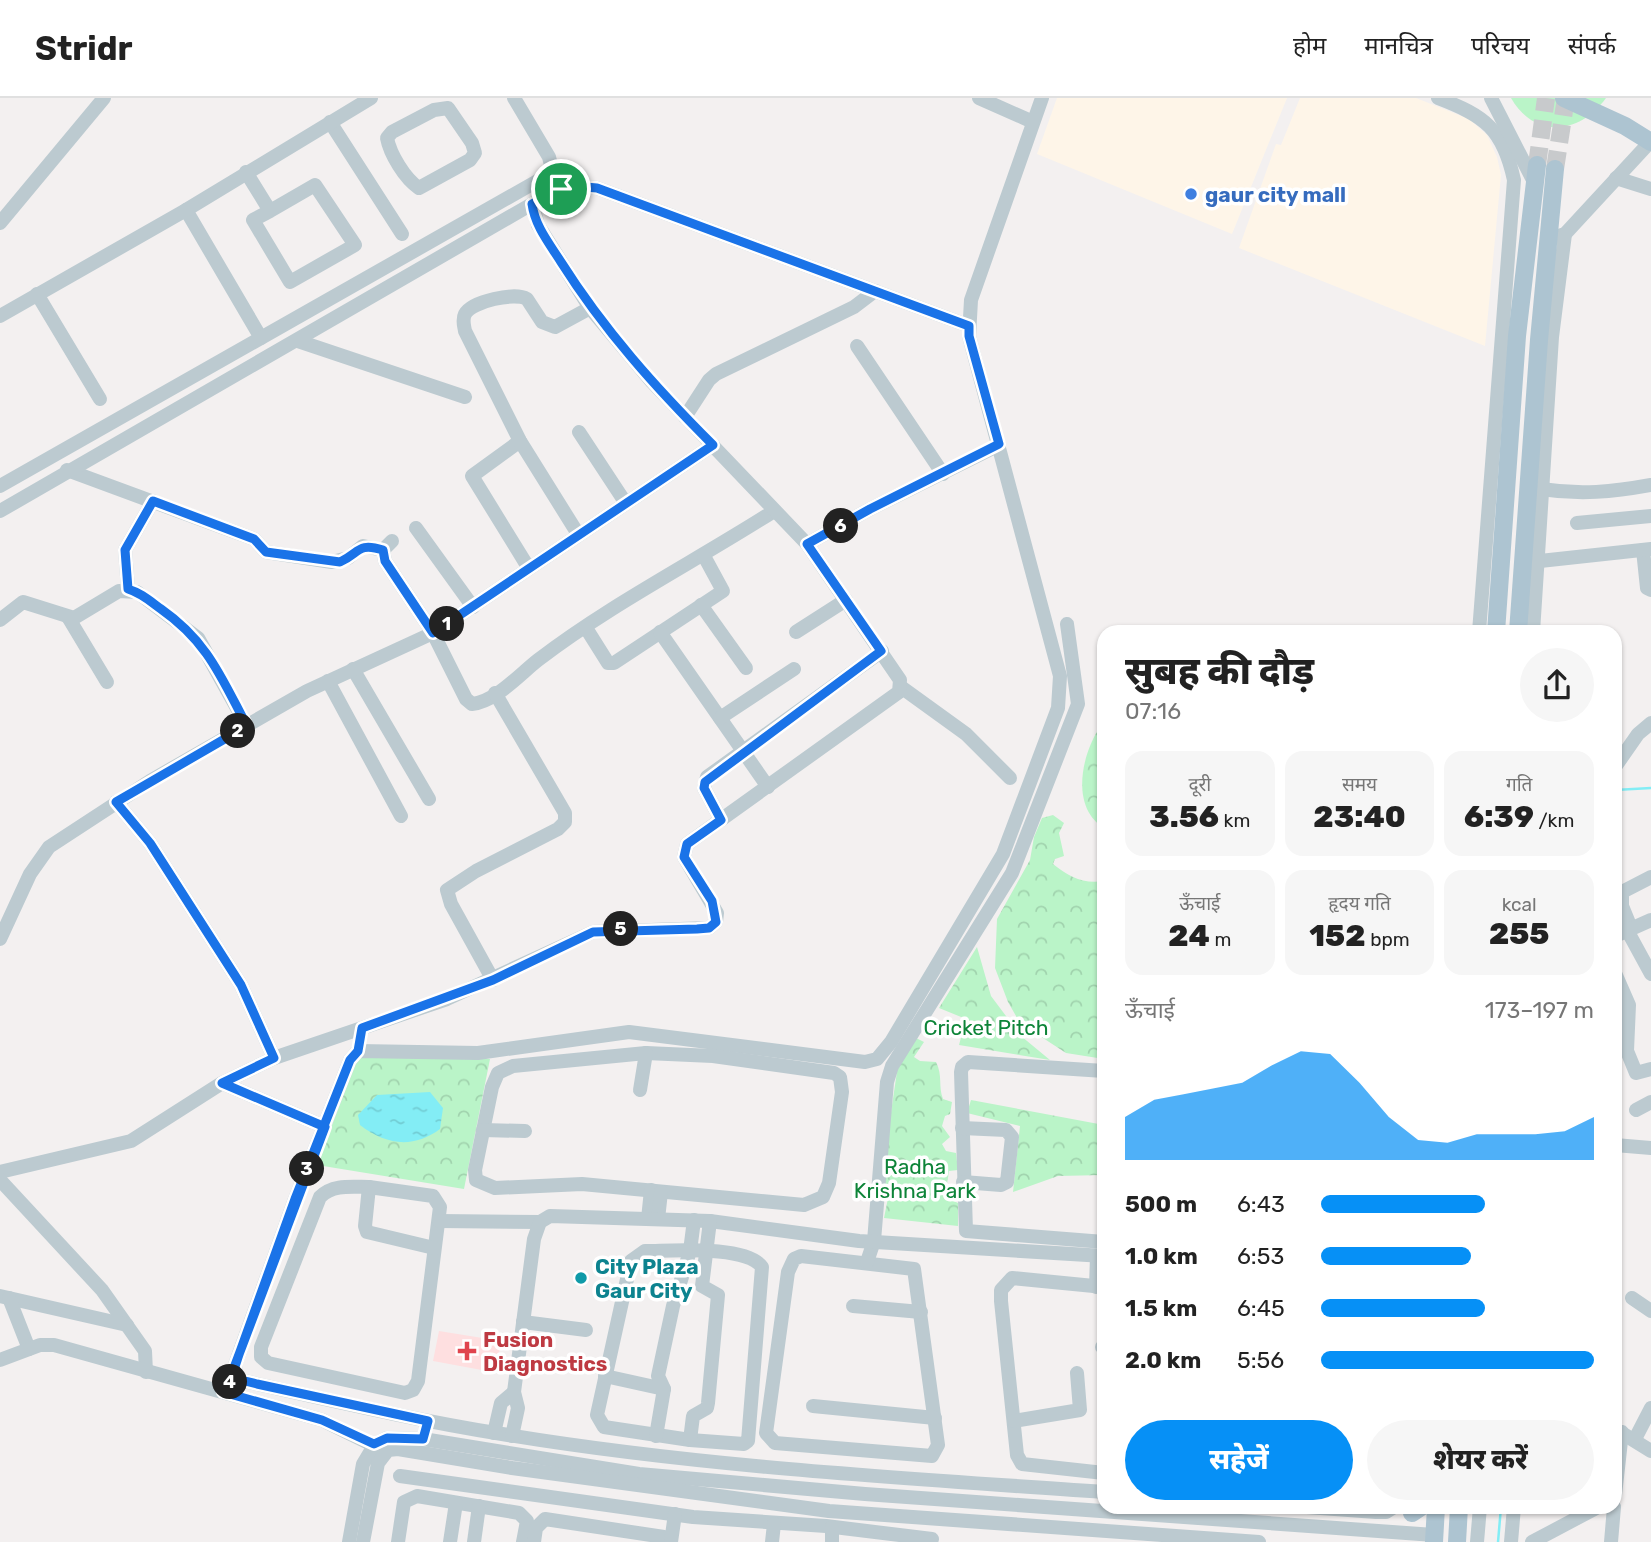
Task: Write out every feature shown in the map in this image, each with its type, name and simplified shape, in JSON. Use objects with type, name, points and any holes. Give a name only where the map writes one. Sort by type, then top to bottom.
[{"type":"main road","points":[[1564,98],[1625,126],[1651,142]]},
{"type":"main road","points":[[1519,625],[1555,169]]},
{"type":"main road","points":[[1496,625],[1516,342],[1536,173]]},
{"type":"main road","points":[[1502,323],[1516,342]]},
{"type":"main road","points":[[1434,1538],[1436,1514]]},
{"type":"main road","points":[[1457,1542],[1459,1514]]},
{"type":"street","points":[[0,223],[104,98]]},
{"type":"street","points":[[0,316],[186,210],[371,98]]},
{"type":"street","points":[[0,486],[548,175],[552,169],[550,157],[513,98]]},
{"type":"street","points":[[979,98],[1033,122]]},
{"type":"street","points":[[358,1051],[478,1054],[629,1032],[852,1063],[871,1062],[883,1053],[1003,853],[1058,708],[1060,676],[969,336],[971,300],[1042,98]]},
{"type":"street","points":[[1438,98],[1500,127],[1536,173]]},
{"type":"street","points":[[1480,625],[1514,180],[1500,127],[1489,100]]},
{"type":"street","points":[[431,104],[448,108],[455,115],[475,153],[470,160],[419,188],[412,183],[389,146],[387,138],[431,104]]},
{"type":"street","points":[[330,122],[402,234]]},
{"type":"street","points":[[1548,241],[1565,234],[1651,142]]},
{"type":"street","points":[[246,172],[270,211]]},
{"type":"street","points":[[1616,178],[1651,189]]},
{"type":"street","points":[[315,185],[355,245],[290,282],[253,220],[270,211],[315,185]]},
{"type":"street","points":[[0,511],[66,470],[298,341],[532,204],[561,189],[574,186],[597,188],[969,326]]},
{"type":"street","points":[[532,204],[538,225],[590,308],[685,416],[807,544],[881,651],[901,687],[966,734],[1010,778]]},
{"type":"street","points":[[186,210],[261,338]]},
{"type":"street","points":[[1534,625],[1552,337],[1565,234]]},
{"type":"street","points":[[685,416],[703,388],[716,374],[854,307],[875,291]]},
{"type":"street","points":[[37,294],[100,399]]},
{"type":"street","points":[[578,534],[520,441],[465,331],[463,320],[466,312],[474,306],[521,296],[533,306],[542,322],[555,327],[590,308]]},
{"type":"street","points":[[298,341],[465,397]]},
{"type":"street","points":[[857,346],[943,474]]},
{"type":"street","points":[[579,432],[625,502]]},
{"type":"street","points":[[520,441],[472,476],[528,567]]},
{"type":"street","points":[[807,544],[999,444]]},
{"type":"street","points":[[0,940],[30,874],[49,847],[116,802],[247,726],[328,681],[433,633],[713,445]]},
{"type":"street","points":[[66,470],[254,539],[266,552],[332,562],[348,558],[363,546],[387,546],[385,561],[433,633],[466,699],[472,704],[480,703],[495,694],[586,628],[774,511]]},
{"type":"street","points":[[1541,489],[1575,495],[1611,493],[1651,485]]},
{"type":"street","points":[[1611,493],[1612,519]]},
{"type":"street","points":[[128,589],[125,550],[153,501]]},
{"type":"street","points":[[1577,523],[1651,516]]},
{"type":"street","points":[[416,528],[473,607]]},
{"type":"street","points":[[1539,561],[1647,549],[1647,588],[1651,590]]},
{"type":"street","points":[[586,628],[610,664],[723,591],[704,556]]},
{"type":"street","points":[[0,620],[23,602],[68,617],[82,615],[119,591],[128,589],[137,592],[198,638],[247,726]]},
{"type":"street","points":[[796,632],[846,600]]},
{"type":"street","points":[[701,605],[746,668]]},
{"type":"street","points":[[68,617],[107,682]]},
{"type":"street","points":[[862,1261],[867,1241],[887,1082],[892,1066],[1012,873],[1078,704],[1068,624]]},
{"type":"street","points":[[660,632],[768,787]]},
{"type":"street","points":[[721,820],[704,788],[705,782],[743,751],[881,651]]},
{"type":"street","points":[[720,718],[794,668]]},
{"type":"street","points":[[353,669],[429,799]]},
{"type":"street","points":[[328,681],[401,816]]},
{"type":"street","points":[[0,1172],[116,1146],[222,1083],[274,1058],[493,980],[593,932],[709,928],[716,922],[717,913],[684,857],[687,844],[888,700],[901,687]]},
{"type":"street","points":[[493,980],[451,904],[447,890],[476,871],[558,829],[565,822],[565,813],[495,694]]},
{"type":"street","points":[[1622,757],[1638,734],[1651,723]]},
{"type":"street","points":[[116,802],[150,843],[241,985],[274,1058]]},
{"type":"street","points":[[1651,877],[1622,892],[1624,931],[1651,974]]},
{"type":"street","points":[[1624,931],[1651,920]]},
{"type":"street","points":[[1622,989],[1629,1005],[1628,1058],[1636,1073],[1651,1069]]},
{"type":"street","points":[[362,1028],[358,1051],[350,1060],[235,1365],[241,1380],[428,1421],[512,1436],[732,1463],[1097,1491]]},
{"type":"street","points":[[640,1090],[646,1053]]},
{"type":"street","points":[[646,1053],[713,1056],[834,1073],[842,1083],[829,1183],[823,1197],[804,1205],[582,1184],[487,1187],[479,1184],[475,1176],[483,1130],[494,1079],[505,1069],[646,1053]]},
{"type":"street","points":[[1093,1249],[966,1231],[962,1067],[968,1062],[1097,1071]]},
{"type":"street","points":[[222,1083],[325,1127]]},
{"type":"street","points":[[1636,1110],[1651,1102]]},
{"type":"street","points":[[962,1128],[1006,1130],[1013,1137],[1007,1182],[1001,1185],[963,1182]]},
{"type":"street","points":[[483,1130],[525,1131]]},
{"type":"street","points":[[1622,1145],[1648,1144]]},
{"type":"street","points":[[0,1180],[92,1276],[145,1351],[146,1371]]},
{"type":"street","points":[[369,1187],[365,1226],[367,1232],[434,1248]]},
{"type":"street","points":[[369,1187],[433,1196],[440,1207],[439,1221],[418,1381],[413,1390],[394,1393],[268,1363],[261,1357],[261,1347],[320,1197],[326,1191],[369,1187]]},
{"type":"street","points":[[653,1219],[656,1191]]},
{"type":"street","points":[[439,1221],[540,1223],[558,1215],[694,1220],[867,1241],[1093,1249]]},
{"type":"street","points":[[656,1436],[664,1389],[658,1376],[673,1306],[690,1251],[694,1220]]},
{"type":"street","points":[[690,1440],[693,1416],[707,1408],[708,1403],[718,1295],[702,1286],[710,1221]]},
{"type":"street","points":[[512,1436],[518,1408],[514,1392],[523,1322],[534,1239],[540,1223]]},
{"type":"street","points":[[1093,1249],[1097,1271]]},
{"type":"street","points":[[645,1251],[690,1251],[752,1257],[762,1267],[748,1441],[738,1444],[656,1436],[604,1427],[597,1415],[631,1261],[645,1251]]},
{"type":"street","points":[[801,1256],[862,1261],[914,1269],[922,1312],[938,1445],[936,1453],[926,1458],[775,1443],[766,1433],[791,1264],[801,1256]]},
{"type":"street","points":[[1097,1287],[1019,1277],[1004,1283],[1001,1301],[1017,1455],[1022,1464],[1097,1472]]},
{"type":"street","points":[[1632,1298],[1651,1311]]},
{"type":"street","points":[[3,1301],[127,1325]]},
{"type":"street","points":[[3,1301],[29,1349]]},
{"type":"street","points":[[853,1306],[922,1312]]},
{"type":"street","points":[[523,1322],[586,1331]]},
{"type":"street","points":[[0,1360],[29,1349],[54,1345],[322,1420],[380,1448]]},
{"type":"street","points":[[223,1392],[236,1373]]},
{"type":"street","points":[[1014,1421],[1080,1410],[1077,1373]]},
{"type":"street","points":[[605,1376],[664,1389]]},
{"type":"street","points":[[495,1433],[501,1403],[514,1392]]},
{"type":"street","points":[[813,1406],[935,1418]]},
{"type":"street","points":[[1651,1408],[1624,1434],[1651,1451]]},
{"type":"street","points":[[420,1445],[428,1421]]},
{"type":"street","points":[[349,1542],[363,1464],[387,1438],[512,1468],[829,1511],[931,1517],[1084,1535],[1259,1542]]},
{"type":"street","points":[[420,1445],[639,1474],[865,1494],[1097,1510]]},
{"type":"street","points":[[363,1542],[380,1448]]},
{"type":"street","points":[[507,1492],[512,1468]]},
{"type":"street","points":[[400,1476],[585,1504],[774,1524],[832,1534],[928,1540],[931,1517]]},
{"type":"street","points":[[398,1542],[402,1508],[410,1497],[523,1515],[527,1521],[523,1542]]},
{"type":"street","points":[[450,1542],[456,1503]]},
{"type":"street","points":[[581,1525],[585,1504]]},
{"type":"street","points":[[474,1542],[479,1506]]},
{"type":"street","points":[[595,1542],[602,1532],[601,1506]]},
{"type":"street","points":[[534,1542],[536,1528],[545,1519],[581,1525],[602,1532],[667,1540],[675,1514]]},
{"type":"street","points":[[1152,1514],[1310,1525],[1434,1538]]},
{"type":"street","points":[[1309,1514],[1310,1525]]},
{"type":"street","points":[[1411,1534],[1414,1514]]},
{"type":"street","points":[[1480,1514],[1480,1542]]},
{"type":"street","points":[[1511,1542],[1513,1514]]},
{"type":"street","points":[[1532,1542],[1585,1514]]},
{"type":"street","points":[[1611,1542],[1613,1514]]},
{"type":"street","points":[[772,1542],[774,1524]]},
{"type":"shaded area","name":"gaur city mall","points":[[1057,98],[1287,98],[1232,234],[1037,154]]},
{"type":"shaded area","points":[[1300,98],[1416,98],[1469,119],[1487,135],[1497,157],[1501,175],[1485,346],[1239,248],[1276,144],[1281,145]]},
{"type":"shaded area","name":"Fusion Diagnostics","points":[[439,1331],[501,1341],[497,1367],[487,1371],[433,1361]]},
{"type":"green space","points":[[1511,98],[1606,98],[1584,119],[1558,127],[1532,121]]},
{"type":"green space","points":[[1097,732],[1097,822],[1086,807],[1082,778]]},
{"type":"green space","points":[[1053,815],[1064,823],[1059,833],[1064,856],[1055,859],[1053,864],[1077,879],[1097,881],[1097,1058],[1066,1053],[1020,1023],[1008,1002],[995,968],[997,919],[1030,860],[1034,837],[1042,818]]},
{"type":"green space","name":"Cricket Pitch","points":[[977,947],[991,996],[1021,1036],[1050,1060],[959,1045],[966,1019],[939,1008]]},
{"type":"green space","name":"Radha Krishna Park","points":[[916,1038],[924,1042],[914,1057],[920,1061],[936,1062],[943,1099],[952,1102],[950,1114],[945,1116],[942,1126],[950,1137],[942,1144],[946,1151],[956,1153],[958,1170],[949,1171],[945,1197],[958,1203],[958,1226],[884,1218],[888,1198],[879,1193],[898,1065]]},
{"type":"green space","points":[[358,1056],[490,1059],[464,1189],[317,1165]]},
{"type":"green space","points":[[971,1100],[1097,1124],[1097,1175],[1058,1176],[1013,1192],[1020,1126],[967,1113]]},
{"type":"water","points":[[430,1092],[443,1108],[440,1129],[420,1140],[390,1140],[360,1125],[358,1115],[377,1095]]},
{"type":"waterway","points":[[1622,790],[1651,788]]},
{"type":"waterway","points":[[1498,1542],[1500,1514]]},
{"type":"tunnel","points":[[1537,165],[1546,98]]},
{"type":"tunnel","points":[[1555,169],[1566,98]]},
{"type":"place","name":"gaur city mall","points":[[1191,194]]},
{"type":"place","name":"City Plaza Gaur City","points":[[581,1278]]},
{"type":"place","name":"Fusion Diagnostics","points":[[467,1351]]},
{"type":"route","points":[[561,189],[532,204],[538,225],[590,308],[652,383],[713,445],[596,521],[433,633],[385,561],[383,550],[371,546],[363,546],[340,562],[266,552],[254,539],[153,501],[129,538],[125,550],[128,589],[137,592],[173,617],[198,638],[247,726],[116,802],[150,843],[241,985],[274,1058],[222,1083],[325,1127],[295,1199],[235,1365],[236,1373],[241,1380],[428,1421],[423,1439],[387,1438],[374,1444],[337,1425],[223,1392],[236,1373],[235,1365],[241,1349],[295,1199],[325,1127],[350,1060],[358,1051],[362,1028],[493,980],[593,932],[615,929],[697,929],[709,928],[716,922],[717,913],[712,901],[684,857],[687,844],[721,820],[704,788],[708,777],[881,651],[807,544],[999,444],[969,336],[969,326],[597,188],[574,186],[561,189]]}]
